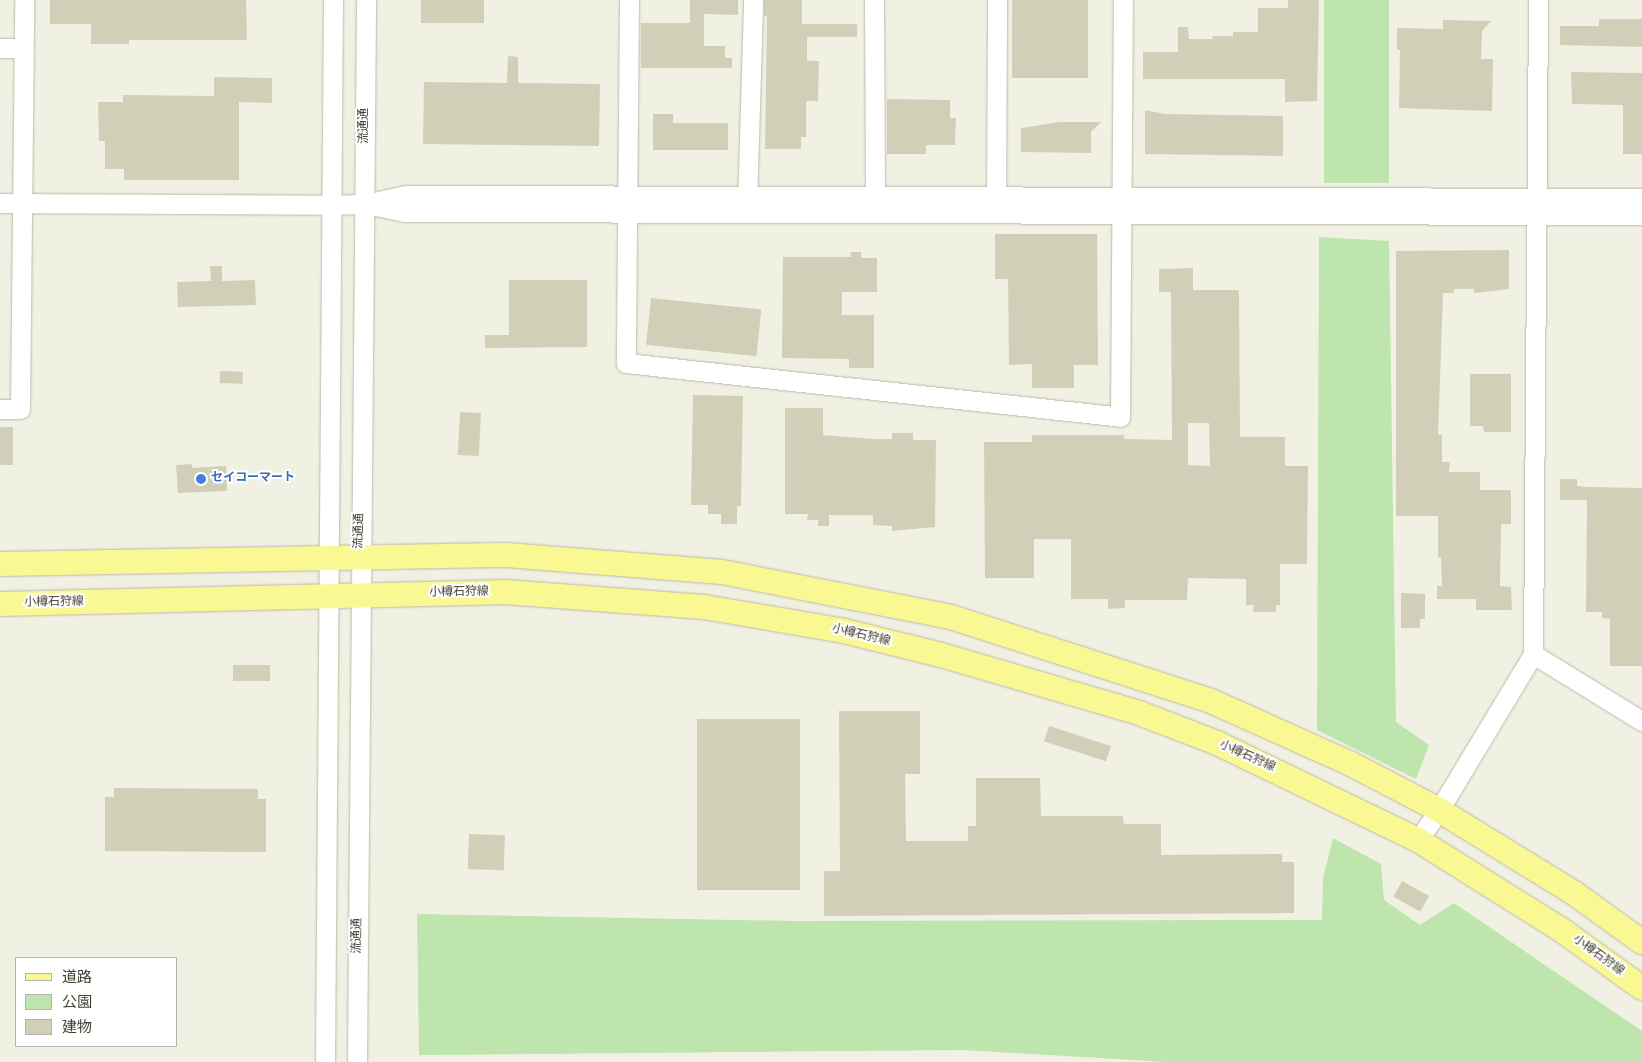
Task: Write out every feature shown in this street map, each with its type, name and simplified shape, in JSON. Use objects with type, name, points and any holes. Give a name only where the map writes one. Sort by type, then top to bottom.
[{"type":"main road","points":[[0,564],[506,555],[722,572],[951,617],[1211,701],[1351,764],[1439,810],[1574,894],[1642,942]]},
{"type":"main road","name":"小樽石狩線","points":[[0,604],[505,592],[704,607],[844,631],[941,654],[1139,713],[1226,747],[1418,840],[1564,931],[1642,988]]},
{"type":"street","points":[[0,409],[20,409],[24,0]]},
{"type":"street","points":[[325,1062],[333,0]]},
{"type":"street","name":"流通通","points":[[357,1062],[359,557],[365,204],[366,0]]},
{"type":"street","points":[[629,0],[626,363],[1120,417],[1123,0]]},
{"type":"street","points":[[747,204],[753,0]]},
{"type":"street","points":[[874,0],[874,204]]},
{"type":"street","points":[[995,205],[997,0]]},
{"type":"street","points":[[1418,840],[1439,810],[1533,654],[1538,0]]},
{"type":"street","points":[[0,48],[23,48]]},
{"type":"street","points":[[0,202],[365,204],[404,212],[627,204],[1535,206],[1642,198]]},
{"type":"street","points":[[1535,206],[1642,215]]},
{"type":"street","points":[[1533,654],[1642,721]]},
{"type":"green space","points":[[1324,0],[1389,0],[1389,183],[1324,183]]},
{"type":"green space","points":[[1319,237],[1389,241],[1396,722],[1429,745],[1416,779],[1317,730]]},
{"type":"green space","points":[[1333,838],[1381,864],[1384,900],[1420,925],[1454,903],[1642,1031],[1642,1062],[1166,1062],[964,1050],[419,1055],[417,914],[796,921],[1322,920],[1323,879]]},
{"type":"building","points":[[50,0],[246,0],[247,40],[129,40],[129,44],[91,44],[91,24],[50,24]]},
{"type":"building","points":[[421,0],[484,0],[484,23],[421,23]]},
{"type":"building","points":[[690,0],[738,0],[738,15],[704,14],[704,46],[725,46],[725,58],[732,58],[732,68],[641,68],[641,23],[690,23]]},
{"type":"building","points":[[764,0],[802,0],[802,24],[857,24],[857,37],[807,37],[807,61],[819,61],[818,101],[806,101],[806,137],[801,137],[801,149],[765,149],[767,16],[764,16]]},
{"type":"building","points":[[1012,0],[1088,0],[1088,78],[1012,78]]},
{"type":"building","points":[[1288,0],[1319,0],[1317,101],[1285,102],[1285,79],[1143,79],[1143,52],[1178,52],[1178,27],[1188,27],[1189,39],[1213,39],[1212,36],[1233,36],[1233,32],[1258,32],[1258,8],[1288,8]]},
{"type":"building","points":[[1599,19],[1642,19],[1642,47],[1560,45],[1560,26],[1599,26]]},
{"type":"building","points":[[1443,20],[1491,21],[1482,31],[1481,59],[1493,59],[1492,111],[1399,108],[1400,50],[1397,50],[1397,28],[1443,29]]},
{"type":"building","points":[[508,56],[518,57],[518,83],[600,84],[599,146],[423,144],[424,82],[507,83]]},
{"type":"building","points":[[1571,72],[1642,73],[1642,154],[1623,154],[1623,105],[1572,104]]},
{"type":"building","points":[[214,77],[272,78],[272,103],[239,102],[239,180],[124,180],[124,169],[105,169],[105,141],[99,141],[98,102],[123,102],[123,95],[214,96]]},
{"type":"building","points":[[887,99],[950,100],[950,118],[956,118],[955,145],[926,145],[926,154],[887,154]]},
{"type":"building","points":[[1145,110],[1165,114],[1283,116],[1283,156],[1145,154]]},
{"type":"building","points":[[653,114],[673,114],[673,123],[728,123],[728,150],[653,150]]},
{"type":"building","points":[[1060,122],[1101,122],[1091,132],[1091,153],[1021,152],[1021,128]]},
{"type":"building","points":[[995,234],[1097,234],[1098,365],[1074,365],[1074,388],[1032,388],[1032,364],[1009,365],[1008,279],[995,279]]},
{"type":"building","points":[[1509,250],[1509,289],[1474,293],[1474,289],[1454,289],[1454,293],[1443,293],[1438,435],[1442,435],[1442,462],[1450,462],[1449,472],[1480,472],[1480,490],[1511,490],[1511,524],[1501,524],[1500,586],[1511,587],[1512,610],[1476,610],[1476,599],[1437,599],[1437,586],[1442,586],[1441,557],[1438,557],[1438,516],[1396,516],[1396,251]]},
{"type":"building","points":[[850,252],[861,252],[861,258],[877,258],[877,292],[842,292],[842,315],[874,315],[874,368],[849,368],[849,359],[782,358],[783,257],[851,257]]},
{"type":"building","points":[[210,266],[222,266],[222,281],[255,280],[256,305],[178,307],[177,282],[211,281]]},
{"type":"building","points":[[1193,268],[1193,290],[1239,290],[1240,437],[1285,437],[1285,466],[1308,466],[1307,564],[1280,564],[1280,605],[1276,605],[1276,612],[1253,612],[1254,605],[1246,605],[1246,579],[1188,578],[1187,600],[1125,600],[1125,608],[1108,609],[1108,599],[1071,599],[1071,539],[1034,539],[1034,578],[985,578],[984,442],[1032,442],[1032,435],[1124,435],[1124,439],[1172,440],[1171,292],[1159,292],[1159,269]],"holes":[[[1188,423],[1209,423],[1210,466],[1188,465]]]},
{"type":"building","points":[[509,280],[587,280],[587,347],[485,348],[485,335],[509,335]]},
{"type":"building","points":[[651,298],[761,310],[756,356],[646,345]]},
{"type":"building","points":[[220,371],[243,372],[243,384],[220,383]]},
{"type":"building","points":[[1470,374],[1511,374],[1511,432],[1484,432],[1483,426],[1470,426]]},
{"type":"building","points":[[693,395],[743,396],[741,506],[737,506],[737,524],[721,524],[721,514],[708,514],[708,505],[691,505]]},
{"type":"building","points":[[785,408],[823,408],[823,435],[892,439],[892,433],[913,433],[913,440],[936,440],[935,527],[892,531],[892,526],[873,525],[873,515],[829,515],[829,526],[818,526],[818,520],[807,520],[808,514],[785,514]]},
{"type":"building","points":[[460,412],[481,413],[479,456],[458,455]]},
{"type":"building","points":[[0,427],[13,427],[13,465],[0,465]]},
{"type":"building","points":[[192,464],[192,468],[226,466],[227,491],[178,493],[176,465]]},
{"type":"building","points":[[1560,479],[1577,479],[1577,486],[1642,488],[1642,666],[1610,666],[1610,619],[1602,618],[1602,612],[1586,612],[1587,500],[1560,500]]},
{"type":"building","points":[[1401,593],[1425,594],[1425,619],[1420,619],[1420,628],[1401,628]]},
{"type":"building","points":[[233,665],[270,665],[270,681],[233,681]]},
{"type":"building","points":[[839,711],[920,711],[920,774],[905,774],[906,841],[968,841],[968,826],[976,826],[976,778],[1040,778],[1041,816],[1123,816],[1124,824],[1161,824],[1161,855],[1282,854],[1282,862],[1294,862],[1294,913],[824,916],[824,871],[840,871]]},
{"type":"building","points":[[697,719],[800,719],[800,890],[697,890]]},
{"type":"building","points":[[1049,726],[1111,746],[1106,761],[1044,741]]},
{"type":"building","points":[[114,788],[258,789],[258,799],[266,799],[266,852],[105,851],[105,797],[114,797]]},
{"type":"building","points":[[469,834],[505,835],[504,870],[468,869]]},
{"type":"building","points":[[1402,881],[1429,896],[1420,912],[1393,897]]},
{"type":"place","name":"セイコーマート","points":[[201,479]]}]
